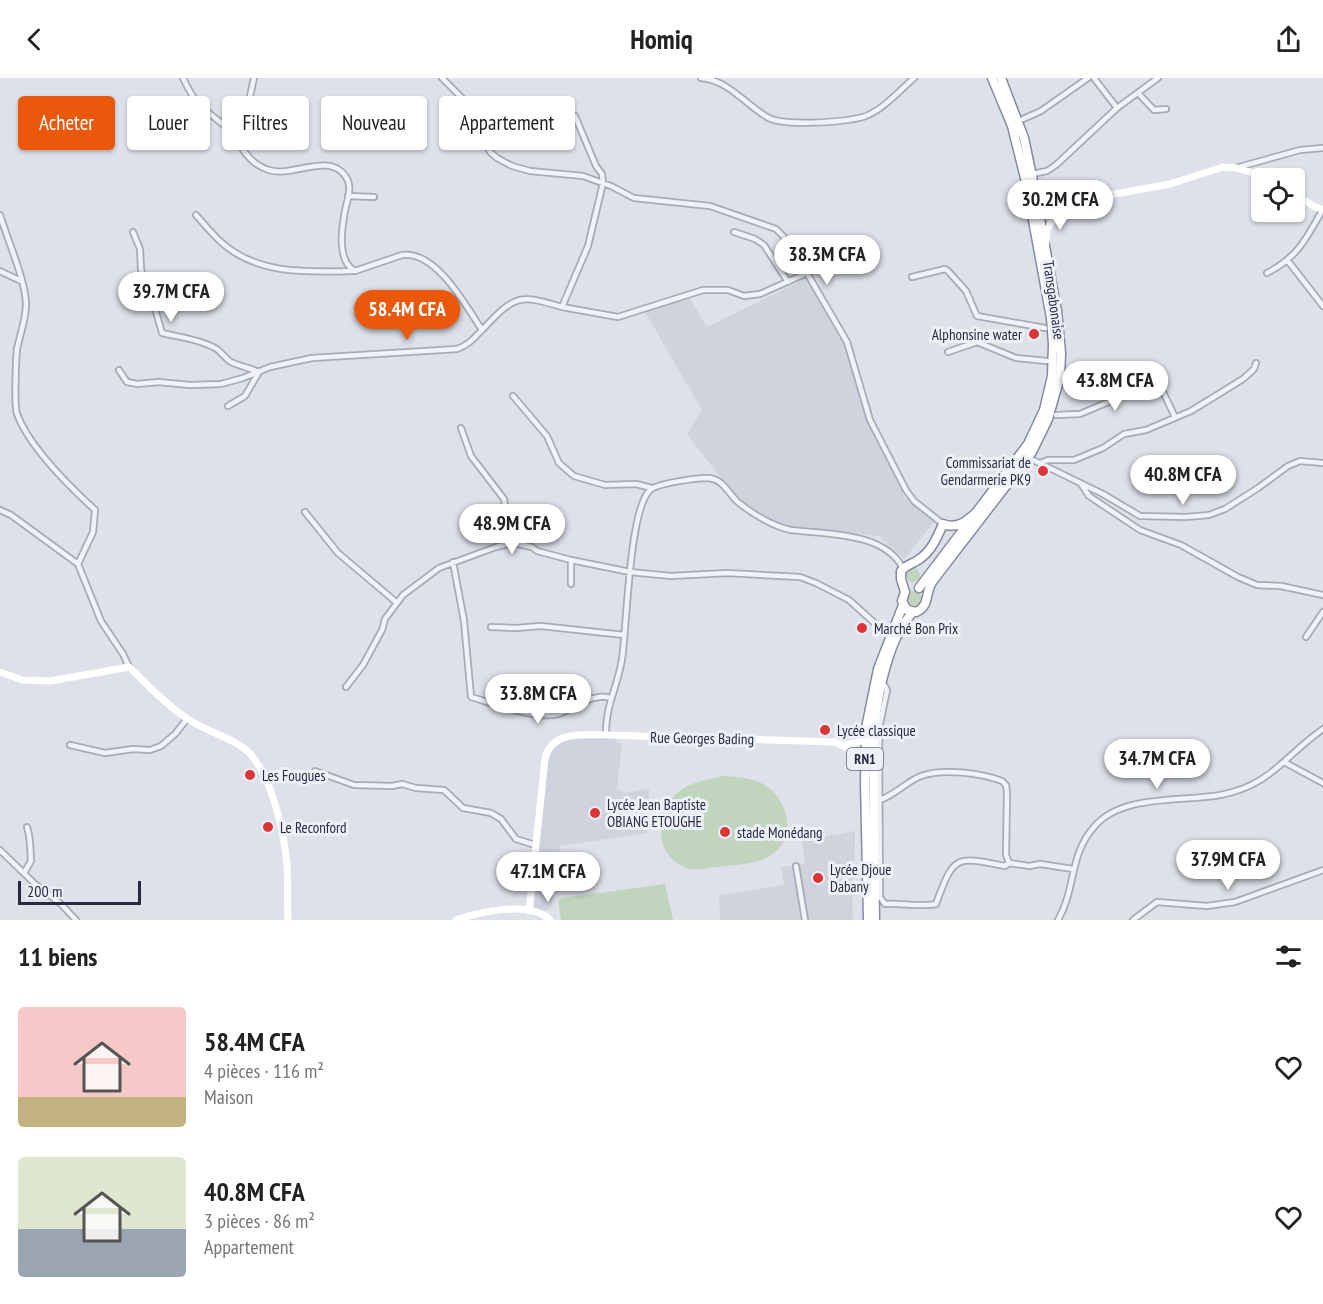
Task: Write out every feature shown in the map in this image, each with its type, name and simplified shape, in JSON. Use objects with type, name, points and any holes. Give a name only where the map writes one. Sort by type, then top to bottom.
[{"type":"highway","name":"Transgabonaise","points":[[917,588],[1021,455],[1033,435],[1048,396],[1053,360],[1051,318],[1019,151],[1007,111],[992,78]]},
{"type":"highway","name":"Transgabonaise","points":[[926,595],[939,573],[1024,464],[1039,440],[1052,410],[1060,377],[1061,353],[1057,311],[1032,174],[1024,138],[1001,78]]},
{"type":"highway","points":[[917,588],[905,592],[901,577],[903,569],[921,558],[935,542],[943,524],[950,526],[962,524],[979,510]]},
{"type":"highway","points":[[903,569],[905,581],[926,595]]},
{"type":"highway","name":"RN1","points":[[868,920],[865,783],[868,714],[874,681],[903,604],[902,598],[905,592]]},
{"type":"highway","name":"RN1","points":[[875,920],[877,847],[873,735],[882,684],[897,638],[913,612],[925,607],[926,595]]},
{"type":"highway","points":[[903,604],[907,610],[913,612]]},
{"type":"street","points":[[183,78],[197,102],[222,124]]},
{"type":"street","points":[[250,96],[254,78]]},
{"type":"street","points":[[442,78],[465,101],[485,143],[497,158],[520,169],[583,176],[634,198],[710,206],[776,229],[807,273],[847,342],[870,420],[906,490],[914,501],[943,524]]},
{"type":"street","points":[[701,78],[714,79],[772,120],[796,123],[864,117],[883,105],[914,78]]},
{"type":"street","points":[[1023,119],[1041,111],[1088,78]]},
{"type":"street","points":[[1094,78],[1117,108]]},
{"type":"street","points":[[1032,174],[1047,171],[1056,165],[1117,108],[1158,78]]},
{"type":"street","points":[[1138,93],[1154,110],[1166,109]]},
{"type":"street","points":[[562,307],[588,246],[603,183],[602,174],[596,166],[575,116]]},
{"type":"street","points":[[1046,247],[1049,226],[1062,213],[1092,198],[1170,184],[1220,168],[1236,168],[1300,150],[1323,148]]},
{"type":"street","points":[[243,150],[258,166],[271,171],[288,172],[320,165],[332,166],[342,171],[350,184],[344,215],[344,261],[355,271]]},
{"type":"street","points":[[1236,168],[1251,172]]},
{"type":"street","points":[[348,196],[374,197]]},
{"type":"street","points":[[1037,201],[1048,214],[1062,213]]},
{"type":"street","points":[[1267,273],[1288,261],[1303,245],[1323,209],[1305,201]]},
{"type":"street","points":[[0,215],[21,281],[26,305],[17,350],[17,414],[38,449],[69,486],[95,510],[93,532],[78,564]]},
{"type":"street","points":[[196,215],[230,250],[265,266],[290,272],[355,271],[402,255],[410,254],[419,257],[441,272],[482,330]]},
{"type":"street","points":[[133,232],[140,249],[146,294],[156,312],[162,333],[206,343],[233,363],[259,372]]},
{"type":"street","points":[[734,232],[764,244],[788,282]]},
{"type":"street","points":[[1288,261],[1323,306]]},
{"type":"street","points":[[0,271],[21,281]]},
{"type":"street","points":[[912,277],[948,271],[966,291],[977,316],[1046,328]]},
{"type":"street","points":[[118,370],[127,382],[138,384],[158,382],[190,385],[220,384],[270,367],[312,358],[452,350],[468,344],[500,312],[520,299],[541,300],[562,307],[618,317],[703,290],[728,290],[750,296],[760,294],[807,273]]},
{"type":"street","points":[[948,352],[976,342],[1016,358],[1047,361]]},
{"type":"street","points":[[1040,463],[1048,460],[1074,460],[1102,448],[1124,434],[1146,430],[1191,411],[1243,379],[1254,369],[1256,363]]},
{"type":"street","points":[[228,406],[245,396],[259,372]]},
{"type":"street","points":[[1056,415],[1080,414],[1132,392],[1158,387],[1175,417]]},
{"type":"street","points":[[513,396],[547,436],[560,463],[574,476],[605,485],[636,484],[652,488],[702,479],[716,480],[725,486],[742,505],[778,526],[845,536],[873,543],[891,555],[903,569]]},
{"type":"street","points":[[461,428],[471,456],[504,499],[507,518],[506,544]]},
{"type":"street","points":[[1033,460],[1140,516],[1186,518],[1209,515],[1225,509],[1288,466],[1300,461],[1323,463]]},
{"type":"street","points":[[1081,484],[1089,496],[1140,530],[1181,545],[1238,577],[1257,585],[1281,586],[1323,594]]},
{"type":"street","points":[[606,735],[610,698],[621,665],[630,572],[640,508],[652,488]]},
{"type":"street","points":[[0,510],[11,515],[78,564],[101,621],[123,654],[129,668],[161,699],[187,719],[245,749],[258,766],[270,792],[284,844],[288,920]]},
{"type":"street","points":[[305,512],[338,553],[396,602]]},
{"type":"street","points":[[346,687],[363,665],[382,630],[385,619],[396,602],[428,575],[453,562],[513,543],[571,560],[630,572],[671,576],[727,573],[800,577],[849,600],[890,636]]},
{"type":"street","points":[[571,560],[571,584]]},
{"type":"street","points":[[453,562],[464,621],[471,697],[523,712],[556,715],[593,699],[606,696],[610,698]]},
{"type":"street","points":[[1306,637],[1323,612]]},
{"type":"street","points":[[491,627],[541,626],[624,635]]},
{"type":"street","points":[[0,672],[22,680],[51,681],[129,668]]},
{"type":"street","points":[[877,847],[880,800],[879,736],[887,690],[882,684]]},
{"type":"street","points":[[843,745],[859,742],[868,714]]},
{"type":"street","points":[[70,745],[105,753],[133,749],[150,750],[167,741],[187,719]]},
{"type":"street","points":[[1058,920],[1067,905],[1078,852],[1089,832],[1101,819],[1115,811],[1165,800],[1218,795],[1241,790],[1264,779],[1323,729]]},
{"type":"street","name":"Rue Georges Bading","points":[[529,911],[545,759],[549,747],[558,740],[567,736],[606,735],[832,742],[843,745]]},
{"type":"street","points":[[843,745],[861,756],[865,783]]},
{"type":"street","points":[[1284,762],[1323,783]]},
{"type":"street","points":[[315,771],[354,785],[402,784],[416,788],[444,790],[463,808],[491,813],[501,819],[516,838],[535,845]]},
{"type":"street","points":[[880,800],[929,774],[967,773],[1002,781],[1008,792],[1006,855],[1009,863]]},
{"type":"street","points":[[24,873],[31,861],[27,827]]},
{"type":"street","points":[[0,850],[76,920]]},
{"type":"street","points":[[877,893],[885,904],[936,904],[952,866],[959,861],[971,859],[1005,866],[1009,863],[1029,867],[1041,864],[1073,869]]},
{"type":"street","points":[[796,866],[805,920]]},
{"type":"street","points":[[1132,920],[1156,902],[1207,906],[1235,902],[1323,870]]},
{"type":"street","points":[[456,920],[488,910],[529,911],[546,916],[550,920]]},
{"type":"shaded area","points":[[807,278],[840,339],[842,338],[870,426],[892,467],[905,498],[935,521],[904,559],[879,536],[787,528],[737,499],[687,434],[702,410],[644,310],[688,295],[707,327]]},
{"type":"shaded area","name":"Lycée Jean Baptiste OBIANG ETOUGHE","points":[[578,738],[614,738],[618,743],[622,743],[617,789],[624,793],[649,789],[647,833],[560,846],[551,907],[547,910],[538,910],[534,907],[548,757],[555,745]]},
{"type":"shaded area","name":"Lycée Djoue Dabany","points":[[855,831],[852,870],[853,920],[720,920],[719,895],[784,885],[781,867],[805,862],[802,840]]},
{"type":"green space","points":[[913,568],[918,570],[920,575],[918,580],[913,582],[908,580],[906,575],[908,570]]},
{"type":"green space","points":[[914,591],[920,593],[922,599],[920,605],[914,607],[908,605],[906,599],[908,593]]},
{"type":"green space","points":[[723,776],[753,780],[772,790],[784,808],[787,818],[785,839],[770,856],[758,861],[700,869],[688,868],[673,860],[663,845],[661,827],[666,809],[676,794],[686,787]]},
{"type":"green space","points":[[665,884],[673,920],[561,920],[558,901],[562,898]]},
{"type":"place","name":"Alphonsine water","points":[[1034,334]]},
{"type":"place","name":"Commissariat de Gendarmerie PK9","points":[[1043,471]]},
{"type":"place","name":"Marché Bon Prix","points":[[862,628]]},
{"type":"place","name":"Lycée classique","points":[[825,730]]},
{"type":"place","name":"Les Fougues","points":[[250,775]]},
{"type":"place","name":"Lycée Jean Baptiste OBIANG ETOUGHE","points":[[595,813]]},
{"type":"place","name":"Le Reconford","points":[[268,827]]},
{"type":"place","name":"stade Monédang","points":[[725,832]]},
{"type":"place","name":"Lycée Djoue Dabany","points":[[818,878]]}]
